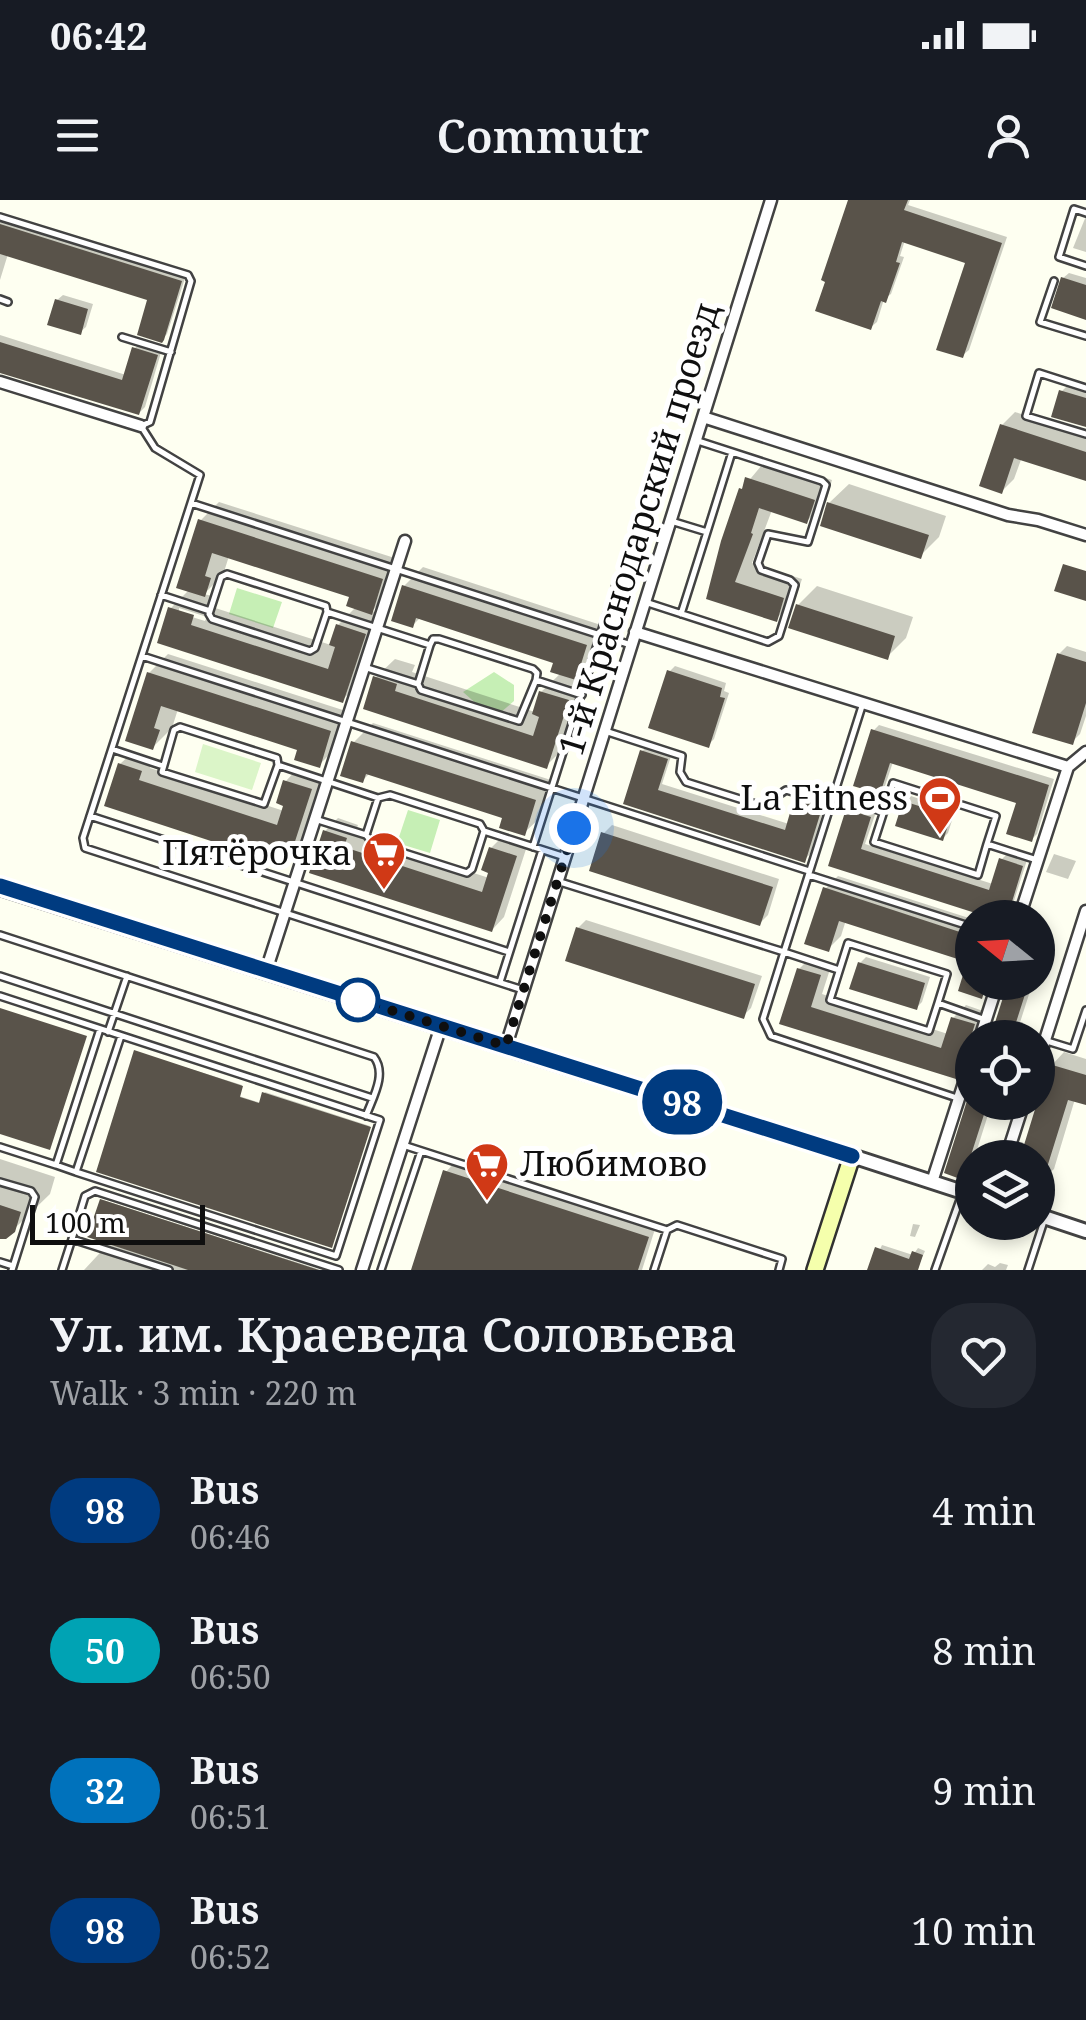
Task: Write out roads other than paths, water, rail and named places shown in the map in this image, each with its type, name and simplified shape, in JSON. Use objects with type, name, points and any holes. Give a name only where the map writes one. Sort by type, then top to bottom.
[{"type":"main road","points":[[0,886],[858,1158],[814,1270]]},
{"type":"street","name":"1-й Краснодарский проезд","points":[[506,1046],[770,200]]},
{"type":"street","points":[[0,382],[141,426]]},
{"type":"street","points":[[703,417],[1008,515],[1086,536]]},
{"type":"street","points":[[266,970],[405,541]]},
{"type":"street","points":[[635,632],[840,698],[864,700],[1068,767]]},
{"type":"street","points":[[1024,900],[1068,767],[1086,752]]},
{"type":"street","points":[[1051,1020],[1086,910]]},
{"type":"street","points":[[986,1020],[992,1000]]},
{"type":"street","points":[[362,1270],[442,1026]]},
{"type":"street","points":[[932,1182],[955,1110]]},
{"type":"street","points":[[858,1158],[955,1189]]},
{"type":"street","points":[[1055,1220],[1086,1231]]},
{"type":"lane","points":[[1086,214],[1074,210],[1059,257],[1086,266]]},
{"type":"lane","points":[[0,218],[188,275],[191,288],[150,422],[141,426],[155,448],[200,474],[83,838],[85,848],[523,990]]},
{"type":"lane","points":[[1054,280],[1040,322],[1086,336]]},
{"type":"lane","points":[[0,299],[8,302]]},
{"type":"lane","points":[[122,337],[172,352]]},
{"type":"lane","points":[[1086,388],[1039,373],[1026,416],[1086,434]]},
{"type":"lane","points":[[645,602],[772,643],[779,636],[794,582],[761,570],[758,563],[768,534],[808,542],[826,486],[822,481],[695,440]]},
{"type":"lane","points":[[681,614],[732,452]]},
{"type":"lane","points":[[191,503],[631,645]]},
{"type":"lane","points":[[670,521],[706,532]]},
{"type":"lane","points":[[227,574],[326,606],[327,612],[315,648],[310,651],[212,619],[210,611],[221,577],[227,574]]},
{"type":"lane","points":[[533,847],[616,585]]},
{"type":"lane","points":[[161,595],[210,611]]},
{"type":"lane","points":[[327,612],[430,646]]},
{"type":"lane","points":[[439,638],[533,669],[536,680],[520,722],[420,690],[418,684],[430,646],[433,639],[439,638]]},
{"type":"lane","points":[[142,656],[955,921]]},
{"type":"lane","points":[[364,667],[418,684]]},
{"type":"lane","points":[[536,680],[582,694]]},
{"type":"lane","points":[[864,700],[763,1019],[771,1036],[955,1097]]},
{"type":"lane","points":[[180,727],[277,758],[278,765],[264,804],[165,774],[163,766],[174,730],[180,727]]},
{"type":"lane","points":[[604,731],[680,754],[684,758],[681,778],[686,782],[762,806],[786,790],[884,812]]},
{"type":"lane","points":[[112,749],[163,766]]},
{"type":"lane","points":[[278,765],[378,798],[390,794],[565,858]]},
{"type":"lane","points":[[893,783],[996,816],[988,844],[978,875],[874,842],[893,783]]},
{"type":"lane","points":[[366,836],[378,798]]},
{"type":"lane","points":[[90,816],[510,952]]},
{"type":"lane","points":[[315,819],[366,836],[373,843],[467,873],[472,869],[484,831]]},
{"type":"lane","points":[[988,844],[1037,860]]},
{"type":"lane","points":[[500,982],[542,850]]},
{"type":"lane","points":[[558,881],[839,970]]},
{"type":"lane","points":[[0,935],[374,1057],[379,1062],[380,1076],[366,1116]]},
{"type":"lane","points":[[848,943],[947,974],[938,1003],[929,1031],[830,1000],[848,943]]},
{"type":"lane","points":[[0,976],[372,1098]]},
{"type":"lane","points":[[108,1032],[127,976]]},
{"type":"lane","points":[[0,996],[380,1120],[336,1256],[0,1147]]},
{"type":"lane","points":[[938,1003],[986,1020]]},
{"type":"lane","points":[[1074,1049],[1086,1010]]},
{"type":"lane","points":[[56,1165],[100,1029]]},
{"type":"lane","points":[[76,1172],[121,1036]]},
{"type":"lane","points":[[1055,1044],[1086,1053]]},
{"type":"lane","points":[[404,1145],[667,1230],[677,1225],[782,1259],[779,1270]]},
{"type":"lane","points":[[382,1270],[421,1150]]},
{"type":"lane","points":[[0,1182],[31,1192],[35,1197],[12,1268],[0,1262]]},
{"type":"lane","points":[[62,1270],[85,1196],[95,1191],[338,1270]]},
{"type":"lane","points":[[935,1270],[955,1223]]},
{"type":"lane","points":[[654,1270],[667,1230]]},
{"type":"lane","points":[[72,1239],[169,1270]]},
{"type":"lane","points":[[1028,1270],[1036,1240]]},
{"type":"place","name":"La Fitness","points":[[940,836]]},
{"type":"place","name":"Пятёрочка","points":[[384,891]]},
{"type":"place","name":"Любимово","points":[[487,1202]]}]
